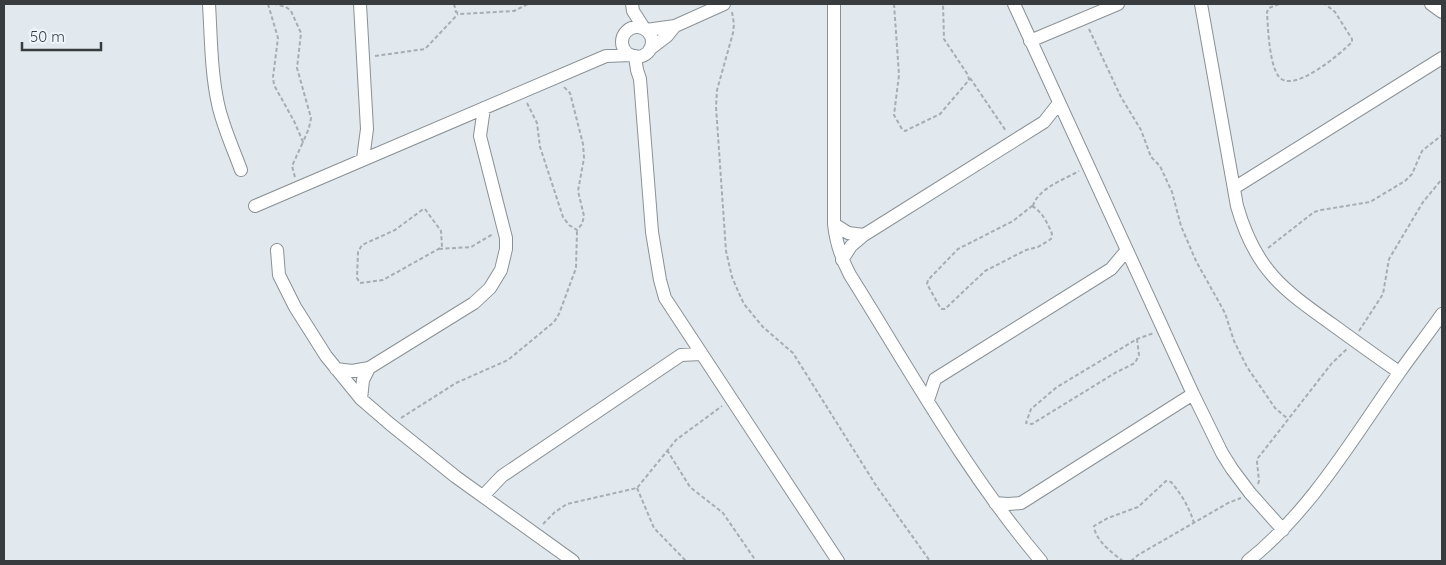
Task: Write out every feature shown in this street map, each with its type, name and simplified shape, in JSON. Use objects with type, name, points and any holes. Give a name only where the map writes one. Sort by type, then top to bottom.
[{"type":"street","points":[[209,4],[213,74],[218,104],[226,133],[242,170]]},
{"type":"street","points":[[360,4],[367,129],[363,159]]},
{"type":"street","points":[[834,4],[834,224],[842,260],[915,380],[995,503],[1041,561]]},
{"type":"street","points":[[1014,4],[1193,394],[1222,452],[1247,489],[1282,530]]},
{"type":"street","points":[[1030,40],[1118,4]]},
{"type":"street","points":[[1201,4],[1241,221],[1258,256],[1271,274],[1294,298],[1399,372]]},
{"type":"street","points":[[1431,4],[1442,12]]},
{"type":"street","points":[[606,56],[626,33],[636,27],[645,29],[675,26],[728,6]]},
{"type":"street","points":[[633,7],[652,38],[645,69],[640,79]]},
{"type":"street","points":[[633,7],[624,47],[633,56],[640,79],[647,187],[658,274],[666,298],[688,335],[838,561]]},
{"type":"street","points":[[255,206],[606,56],[642,56],[675,26]]},
{"type":"street","points":[[1234,188],[1442,58]]},
{"type":"street","points":[[842,260],[851,246],[864,235],[1044,122],[1059,103]]},
{"type":"street","points":[[336,369],[352,371],[369,368],[483,296],[496,279],[504,260],[506,238],[480,136],[484,108]]},
{"type":"street","points":[[458,119],[470,126],[480,136]]},
{"type":"street","points":[[1044,122],[1068,123]]},
{"type":"street","points":[[367,129],[375,141],[386,150]]},
{"type":"street","points":[[834,224],[848,233],[864,235]]},
{"type":"street","points":[[277,250],[277,267],[283,283],[305,324],[336,369],[362,399],[390,424],[483,496],[573,561]]},
{"type":"street","points":[[915,380],[935,379],[1111,269],[1128,250]]},
{"type":"street","points":[[1111,269],[1135,268]]},
{"type":"street","points":[[1248,561],[1282,530],[1337,463],[1399,372],[1442,314]]},
{"type":"street","points":[[681,355],[688,335]]},
{"type":"street","points":[[483,496],[502,476],[681,355],[701,354]]},
{"type":"street","points":[[362,399],[363,380],[369,368]]},
{"type":"street","points":[[928,400],[935,379]]},
{"type":"street","points":[[995,503],[1020,503],[1193,394]]},
{"type":"street","points":[[1015,530],[1016,514],[1020,503]]},
{"type":"path","points":[[268,4],[278,38],[273,77],[274,85],[294,121],[303,142]]},
{"type":"path","points":[[275,4],[286,7],[291,11],[301,33],[297,68],[310,118],[309,128],[292,168],[299,187]]},
{"type":"path","points":[[454,4],[458,14]]},
{"type":"path","points":[[363,57],[425,49],[458,14],[514,10],[528,4]]},
{"type":"path","points":[[894,4],[899,76],[894,115],[902,129],[906,130],[940,114],[970,78]]},
{"type":"path","points":[[942,4],[944,39],[1013,141]]},
{"type":"path","points":[[1279,4],[1269,8],[1267,12],[1269,42],[1278,74],[1283,80],[1290,82],[1319,69],[1352,42],[1335,12],[1326,4]]},
{"type":"path","points":[[728,6],[734,24],[733,33],[716,90],[716,107],[724,239],[732,277],[744,304],[763,327],[794,354],[877,487],[930,561]]},
{"type":"path","points":[[1083,18],[1121,97],[1141,130],[1152,157],[1160,166],[1172,192],[1181,226],[1196,261],[1224,313],[1234,341],[1248,367],[1275,408],[1288,420]]},
{"type":"path","points":[[390,424],[456,383],[508,360],[554,322],[559,314],[576,268],[577,230],[582,224],[584,216],[578,191],[584,158],[583,144],[569,90],[560,85],[555,77]]},
{"type":"path","points":[[522,92],[537,122],[540,147],[563,217],[568,225],[577,230]]},
{"type":"path","points":[[1258,256],[1314,212],[1370,202],[1406,181],[1412,174],[1422,151],[1442,135]]},
{"type":"path","points":[[1033,206],[1035,200],[1042,192],[1088,166]]},
{"type":"path","points":[[1131,561],[1138,554],[1228,503],[1239,500],[1247,489],[1259,483],[1257,460],[1332,363],[1347,348],[1356,352],[1358,343],[1383,294],[1389,259],[1423,202],[1442,179]]},
{"type":"path","points":[[1030,206],[1033,206],[1046,221],[1052,234],[1051,239],[1038,247],[1026,250],[985,271],[945,309],[941,309],[927,284],[928,280],[958,249],[1013,221],[1030,206]]},
{"type":"path","points":[[439,249],[443,243],[442,230],[429,211],[422,210],[395,230],[362,245],[358,252],[358,281],[364,284],[383,280],[432,251],[470,247],[504,228]]},
{"type":"path","points":[[1137,339],[1139,355],[1135,364],[1115,373],[1032,424],[1026,423],[1033,406],[1057,387],[1137,339],[1164,330]]},
{"type":"path","points":[[535,534],[555,512],[567,504],[637,488],[667,450],[683,434],[732,400]]},
{"type":"path","points":[[667,450],[690,487],[723,513],[756,561]]},
{"type":"path","points":[[1123,561],[1109,550],[1094,526],[1108,518],[1138,507],[1166,481],[1171,482],[1182,495],[1194,523]]},
{"type":"path","points":[[637,488],[654,528],[686,561]]}]
